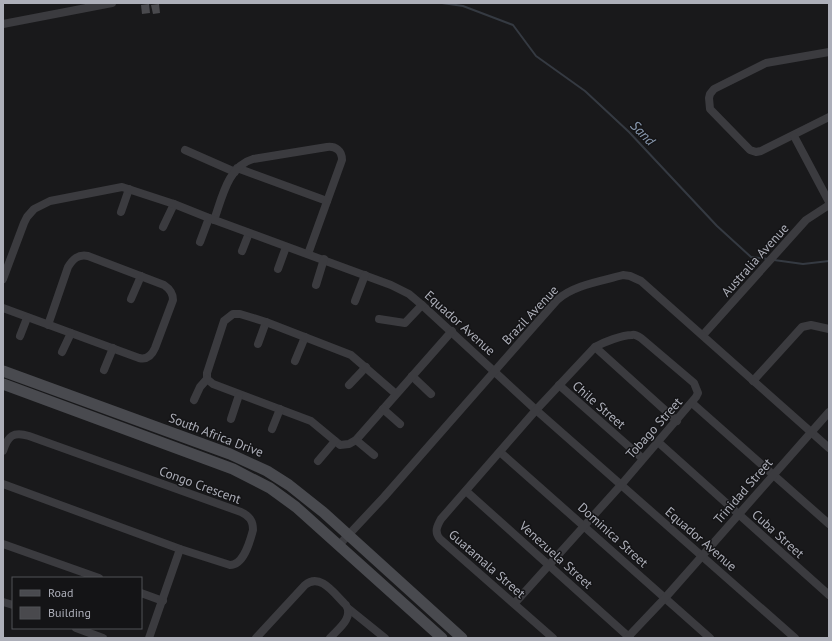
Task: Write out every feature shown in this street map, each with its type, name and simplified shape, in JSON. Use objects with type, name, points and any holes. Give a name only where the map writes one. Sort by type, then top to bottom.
[{"type":"street","points":[[3,24],[73,7],[112,3]]},
{"type":"street","points":[[829,52],[762,64],[718,87],[710,94],[708,101],[710,109],[752,151],[761,152],[829,118]]},
{"type":"street","points":[[794,136],[829,202]]},
{"type":"street","points":[[200,242],[228,183],[236,170],[247,161],[253,158],[334,147],[339,150],[342,160],[308,254]]},
{"type":"street","points":[[185,150],[236,170],[327,201]]},
{"type":"street","name":"Equador Avenue","points":[[3,279],[24,223],[31,212],[38,206],[50,201],[122,187],[174,204],[399,288],[422,305],[536,410],[795,638]]},
{"type":"street","points":[[121,212],[129,189]]},
{"type":"street","points":[[163,227],[174,204]]},
{"type":"street","name":"Australia Avenue","points":[[703,335],[806,220],[829,205]]},
{"type":"street","points":[[242,251],[249,233]]},
{"type":"street","points":[[278,269],[286,247]]},
{"type":"street","points":[[3,308],[27,318],[48,325],[70,332],[139,358],[144,358],[151,355],[155,348],[173,300],[172,294],[170,289],[164,285],[88,256],[80,256],[72,261],[68,267],[48,325]]},
{"type":"street","points":[[316,285],[324,259]]},
{"type":"street","points":[[355,301],[365,275]]},
{"type":"street","name":"Brazil Avenue","points":[[339,545],[565,293],[573,289],[623,275],[630,276],[641,281],[829,448]]},
{"type":"street","points":[[131,299],[141,276]]},
{"type":"street","points":[[379,319],[405,323],[422,305]]},
{"type":"street","points":[[194,400],[200,387],[207,379],[208,365],[223,324],[227,318],[233,314],[240,314],[266,322],[348,353],[396,394]]},
{"type":"street","points":[[20,336],[27,318]]},
{"type":"street","points":[[258,344],[266,322]]},
{"type":"street","points":[[753,381],[802,327],[811,325],[829,329]]},
{"type":"street","points":[[62,352],[70,332]]},
{"type":"street","points":[[207,379],[218,386],[311,421],[335,442],[340,445],[345,445],[356,440],[452,332]]},
{"type":"street","name":"Tobago Street","points":[[514,604],[621,485],[642,458],[677,421],[698,393],[694,383],[641,338],[631,334],[602,342],[595,347],[536,410]]},
{"type":"street","points":[[295,361],[305,338]]},
{"type":"street","points":[[595,347],[677,421]]},
{"type":"street","points":[[104,370],[113,348]]},
{"type":"street","points":[[349,385],[366,367]]},
{"type":"street","name":"South Africa Drive","points":[[3,371],[248,461],[267,471],[289,485],[323,512],[462,638]]},
{"type":"street","points":[[412,376],[431,394]]},
{"type":"street","name":"South Africa Drive","points":[[3,384],[248,476],[270,488],[284,498],[339,545],[442,638]]},
{"type":"street","name":"Chile Street","points":[[559,385],[642,458]]},
{"type":"street","points":[[231,419],[239,394]]},
{"type":"street","points":[[692,403],[829,524]]},
{"type":"street","points":[[383,409],[400,424]]},
{"type":"street","points":[[272,429],[280,410]]},
{"type":"street","name":"Guatamala Street","points":[[536,410],[441,519],[436,529],[436,534],[553,638]]},
{"type":"street","name":"Trinidad Street","points":[[628,637],[665,598],[829,412]]},
{"type":"street","name":"Congo Crescent","points":[[3,451],[11,436],[23,434],[240,512],[248,516],[253,525],[251,535],[242,558],[235,565],[222,564],[3,484]]},
{"type":"street","points":[[356,440],[374,455]]},
{"type":"street","points":[[318,461],[335,442]]},
{"type":"street","name":"Cuba Street","points":[[658,442],[829,595]]},
{"type":"street","name":"Dominica Street","points":[[500,452],[585,525],[710,638]]},
{"type":"street","name":"Venezuela Street","points":[[466,491],[549,564],[628,637]]},
{"type":"street","points":[[3,544],[95,577]]},
{"type":"street","points":[[149,638],[180,549]]},
{"type":"street","points":[[256,638],[305,585],[311,581],[322,582],[349,609],[385,638]]},
{"type":"street","points":[[142,593],[163,601]]},
{"type":"street","points":[[330,638],[347,618],[349,609]]},
{"type":"street","points":[[79,629],[103,638]]},
{"type":"building","points":[[149,4],[150,13],[142,14],[141,5]]},
{"type":"building","points":[[159,4],[160,13],[153,14],[151,5]]},
{"type":"waterway","name":"Sand","points":[[442,3],[463,6],[513,25],[536,56],[585,91],[629,132],[717,226],[751,257],[768,259]]},
{"type":"waterway","name":"Sand","points":[[774,260],[803,264],[829,261]]}]
